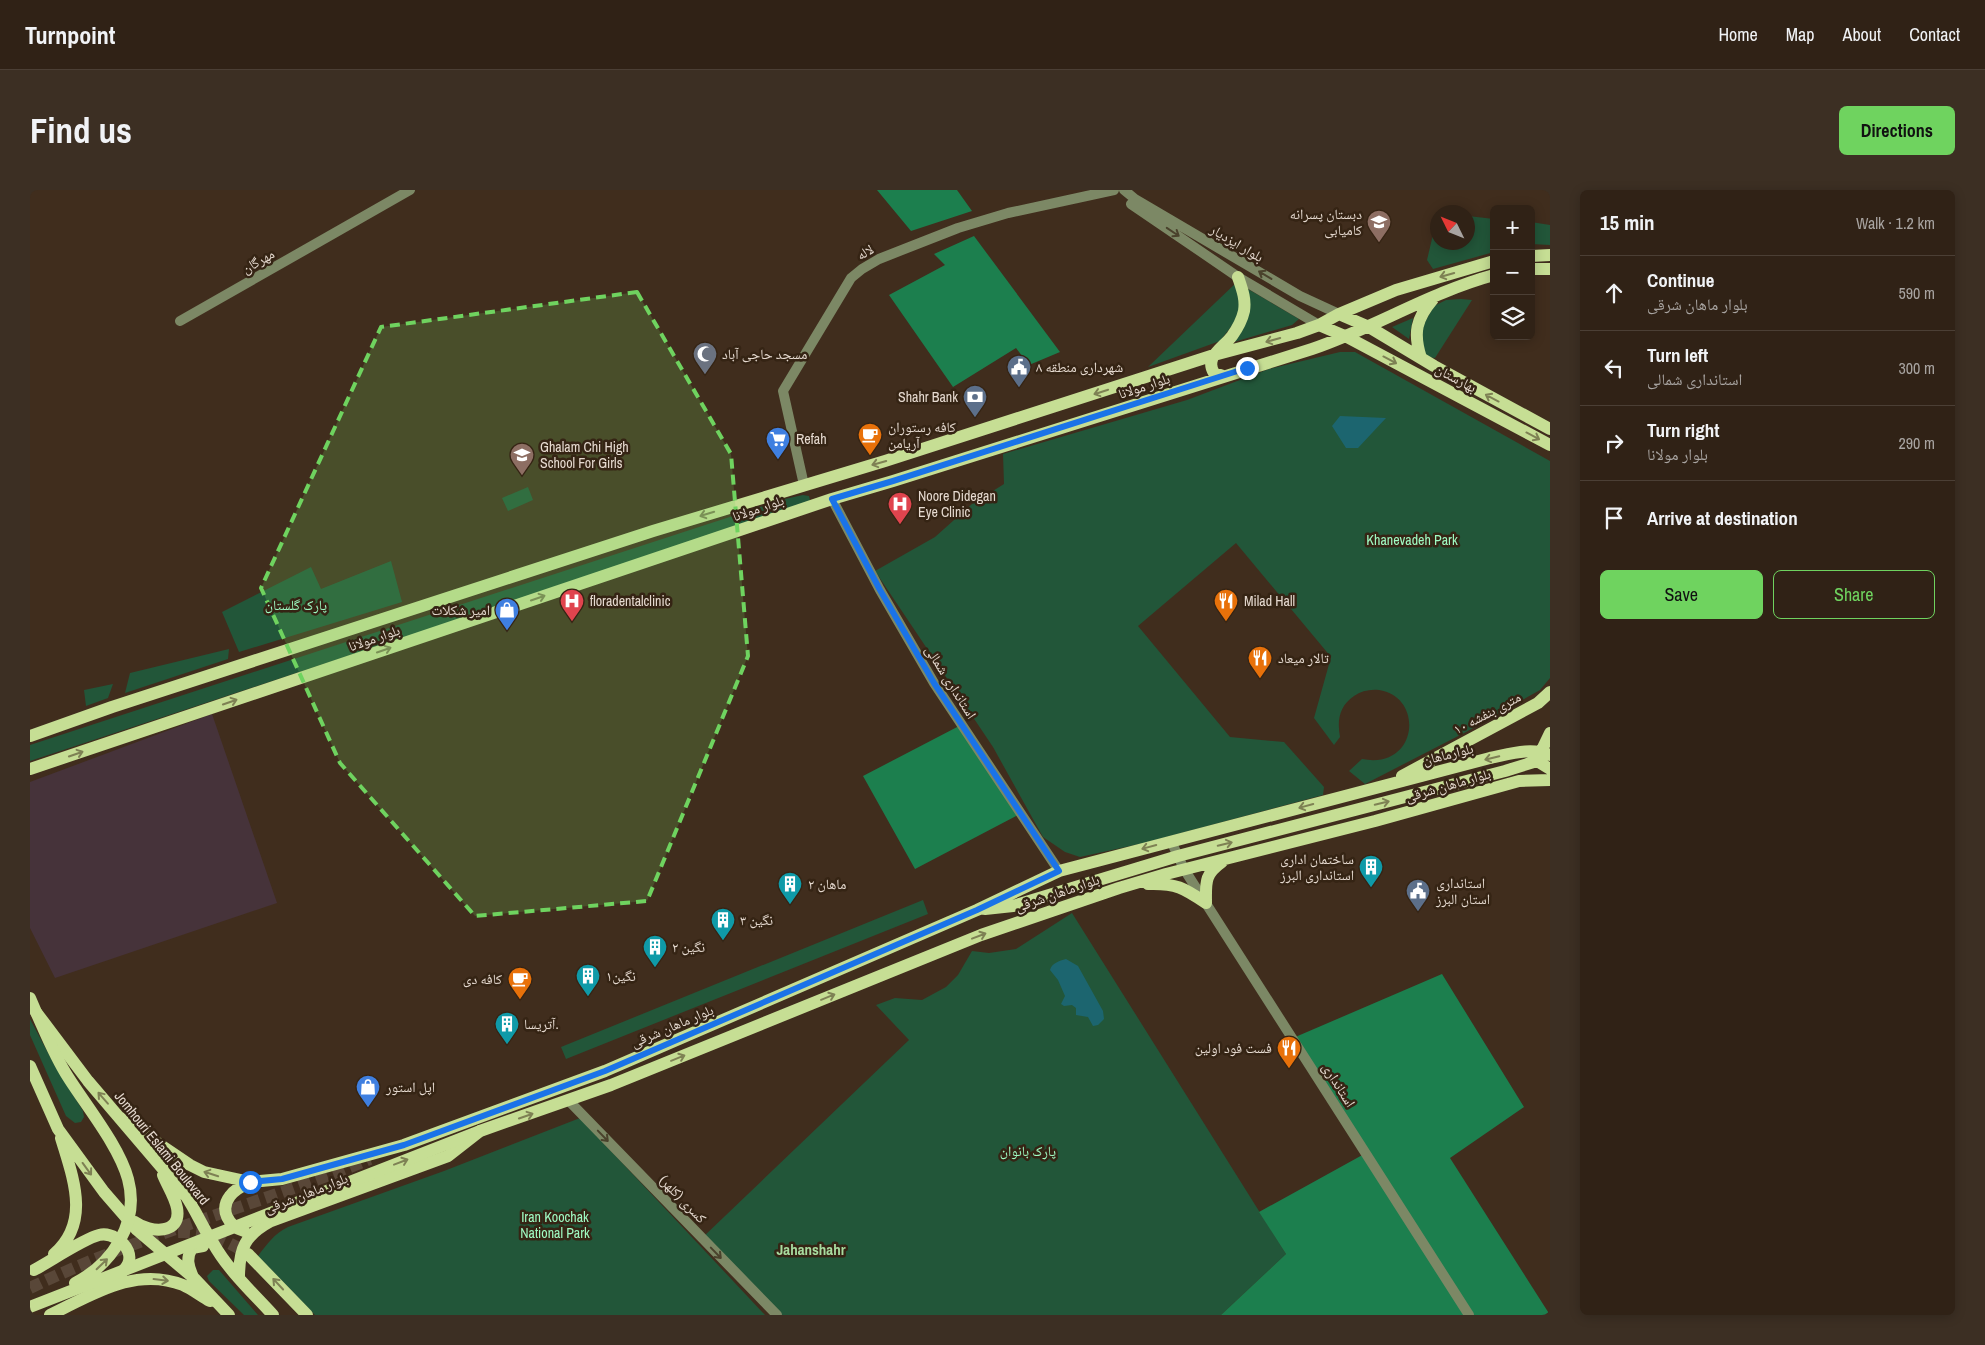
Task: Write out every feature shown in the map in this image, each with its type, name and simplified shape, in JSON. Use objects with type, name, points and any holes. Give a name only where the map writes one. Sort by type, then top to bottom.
[{"type":"main road","points":[[1535,256],[1550,255]]},
{"type":"main road","name":"بلوار مولانا","points":[[30,736],[121,704],[644,534],[885,461],[1214,355],[1319,325],[1339,314],[1396,290],[1490,262]]},
{"type":"main road","points":[[1535,269],[1550,269]]},
{"type":"main road","name":"بلوار مولانا","points":[[30,769],[832,499],[902,479],[1347,337],[1468,282],[1490,276]]},
{"type":"main road","points":[[1223,376],[1214,373],[1210,368],[1210,361],[1232,336],[1244,311],[1245,298],[1238,277]]},
{"type":"main road","points":[[1421,358],[1416,342],[1417,326],[1424,310],[1434,298]]},
{"type":"main road","name":"بهارستان","points":[[1339,314],[1369,326],[1421,358],[1550,429]]},
{"type":"main road","name":"بهارستان","points":[[1319,325],[1347,337],[1550,445]]},
{"type":"main road","points":[[1172,369],[1182,371],[1187,379],[1179,390]]},
{"type":"main road","name":"۱۰ متری بنفشه","points":[[1383,786],[1538,703],[1550,692]]},
{"type":"main road","points":[[1519,781],[1542,756],[1550,733]]},
{"type":"main road","name":"بلوارماهان","points":[[1353,794],[1515,752],[1542,756]]},
{"type":"main road","points":[[1542,756],[1550,769]]},
{"type":"main road","points":[[977,910],[1013,906],[1178,856],[1496,774],[1542,756]]},
{"type":"main road","name":"بلوار ماهان شرقی","points":[[239,1278],[240,1257],[244,1244],[250,1234],[267,1223],[448,1156],[480,1131],[569,1101],[981,935],[1119,888],[1184,869],[1375,821],[1519,781],[1550,780]]},
{"type":"main road","name":"بلوار ماهان شرقی","points":[[119,1117],[190,1165],[218,1176],[250,1182],[282,1179],[404,1145],[605,1071],[977,910],[1059,871],[1353,794]]},
{"type":"main road","points":[[1206,903],[1206,883],[1211,870],[1229,857]]},
{"type":"main road","points":[[1119,888],[1163,883],[1182,887],[1206,903]]},
{"type":"main road","name":"Jomhouri Eslami Boulevard","points":[[30,998],[36,1012],[88,1081],[196,1211],[213,1244],[227,1264],[273,1315]]},
{"type":"main road","points":[[30,1306],[84,1278],[102,1265],[118,1246],[126,1228],[130,1206],[128,1180],[120,1160],[67,1075],[36,1012]]},
{"type":"main road","points":[[30,1066],[58,1129],[74,1186],[77,1208],[73,1228],[64,1245],[32,1272]]},
{"type":"main road","points":[[58,1129],[104,1192],[138,1230],[194,1279],[228,1314]]},
{"type":"main road","points":[[30,1306],[480,1131]]},
{"type":"main road","points":[[104,1192],[141,1226],[150,1230],[160,1230],[171,1226],[177,1218],[177,1207],[156,1162]]},
{"type":"main road","points":[[250,1182],[235,1190],[228,1197],[225,1206],[226,1215],[237,1229],[244,1231],[267,1223]]},
{"type":"main road","points":[[32,1272],[90,1239],[100,1235],[108,1235],[116,1238],[126,1246],[130,1260],[127,1267],[117,1278],[97,1293]]},
{"type":"main road","points":[[194,1279],[188,1261],[188,1254],[192,1248],[198,1245],[204,1246],[227,1264]]},
{"type":"main road","points":[[248,1254],[307,1315]]},
{"type":"main road","points":[[50,1315],[122,1282],[140,1278],[171,1281],[185,1286],[228,1314]]},
{"type":"street","name":"مهرگان","points":[[180,321],[410,190]]},
{"type":"street","name":"لاله","points":[[804,484],[783,390],[851,278],[879,258],[966,226],[1008,213],[1114,190]]},
{"type":"street","name":"بلوار ایزدیار","points":[[1123,190],[1132,204],[1238,277],[1319,325]]},
{"type":"street","name":"بلوار ایزدیار","points":[[1123,190],[1135,199],[1300,296],[1339,314]]},
{"type":"street","name":"استانداری شمالی","points":[[832,499],[880,590],[934,683],[1059,871]]},
{"type":"street","name":"استانداری","points":[[1171,841],[1184,869],[1469,1315]]},
{"type":"street","name":"کسری (کلهر)","points":[[569,1101],[777,1315]]},
{"type":"highlighted area","points":[[637,292],[731,454],[748,656],[647,901],[475,916],[340,763],[261,588],[381,327]]},
{"type":"shaded area","points":[[212,714],[277,903],[55,978],[30,928],[30,782]]},
{"type":"green space","points":[[877,190],[957,190],[972,211],[911,231]]},
{"type":"green space","points":[[1475,217],[1490,219],[1490,253],[1433,269],[1427,260],[1430,247],[1430,250],[1475,250]]},
{"type":"green space","points":[[1535,223],[1550,225],[1550,245],[1535,244]]},
{"type":"green space","points":[[974,236],[1060,352],[1029,365],[1016,348],[953,387],[889,295],[945,265],[934,254]]},
{"type":"green space","points":[[1238,281],[1242,297],[1237,319],[1220,341],[1148,367]]},
{"type":"green space","points":[[1248,289],[1299,319],[1292,325],[1234,342],[1246,323]]},
{"type":"green space","points":[[1446,300],[1472,300],[1435,358],[1427,357],[1423,351],[1422,327],[1434,306]]},
{"type":"green space","points":[[1413,318],[1409,339],[1392,327]]},
{"type":"green space","name":"Khanevadeh Park","points":[[1340,352],[1355,352],[1550,461],[1550,678],[1540,690],[1466,732],[1365,784],[1349,771],[1362,759],[1381,759],[1395,754],[1404,744],[1409,731],[1409,718],[1404,705],[1394,695],[1379,690],[1357,694],[1342,709],[1339,720],[1340,737],[1334,745],[1314,718],[1331,657],[1236,543],[1138,626],[1230,737],[1284,742],[1324,787],[1323,795],[1144,843],[1080,857],[1065,852],[1043,837],[993,747],[875,571],[935,537],[972,504],[1004,484],[1003,454],[1187,400],[1269,369]]},
{"type":"green space","points":[[528,487],[533,500],[508,511],[502,498]]},
{"type":"green space","points":[[803,495],[809,496],[810,500],[807,504],[30,761],[30,745],[785,499]]},
{"type":"green space","name":"پارک گلستان","points":[[391,561],[402,602],[239,652],[222,612],[311,567],[321,589]]},
{"type":"green space","points":[[229,649],[228,659],[125,693],[130,673]]},
{"type":"green space","points":[[113,684],[108,698],[86,706],[84,690]]},
{"type":"green space","points":[[961,725],[1018,815],[915,869],[863,776]]},
{"type":"green space","points":[[923,900],[928,914],[566,1059],[561,1047]]},
{"type":"green space","name":"پارک بانوان","points":[[1072,913],[1286,1254],[1221,1315],[777,1315],[702,1238],[909,1040],[876,1005],[895,998],[922,1000],[946,987],[958,975],[972,951],[989,953],[1016,949]]},
{"type":"green space","points":[[1442,974],[1524,1107],[1450,1158],[1550,1315],[1221,1315],[1286,1254],[1259,1212],[1366,1153],[1293,1038]]},
{"type":"green space","points":[[30,1019],[54,1064],[83,1111],[84,1117],[81,1122],[75,1123],[66,1116],[30,1035]]},
{"type":"green space","name":"Iran Koochak National Park","points":[[580,1118],[765,1315],[315,1315],[258,1256],[275,1236],[288,1227],[444,1171]]},
{"type":"green space","points":[[213,1270],[219,1270],[258,1315],[244,1315],[209,1281],[207,1276]]},
{"type":"water","points":[[1340,416],[1386,418],[1358,448],[1346,448],[1332,426]]},
{"type":"water","points":[[1066,959],[1078,966],[1103,1011],[1104,1019],[1098,1025],[1093,1026],[1088,1017],[1076,1015],[1076,1008],[1072,1005],[1064,1006],[1061,1004],[1065,996],[1058,980],[1050,970],[1054,964]]},
{"type":"tunnel","points":[[30,1288],[113,1252],[328,1176],[370,1159]]},
{"type":"tunnel","points":[[178,1232],[197,1233],[214,1237],[248,1254]]},
{"type":"place","name":"دبستان پسرانه کامیابی","points":[[1379,243]]},
{"type":"place","name":"مسجد حاجی آباد","points":[[705,375]]},
{"type":"place","name":"شهرداری منطقه ۸","points":[[1019,388]]},
{"type":"place","name":"Shahr Bank","points":[[975,418]]},
{"type":"place","name":"کافه رستوران آریامن","points":[[870,456]]},
{"type":"place","name":"Refah","points":[[778,460]]},
{"type":"place","name":"Ghalam Chi High School For Girls","points":[[522,476]]},
{"type":"place","name":"Noore Didegan Eye Clinic","points":[[900,525]]},
{"type":"place","name":"floradentalclinic","points":[[572,622]]},
{"type":"place","name":"Milad Hall","points":[[1226,622]]},
{"type":"place","name":"امیر شکلات","points":[[507,631]]},
{"type":"place","name":"تالار میعاد","points":[[1260,679]]},
{"type":"place","name":"ساختمان اداری استانداری البرز","points":[[1371,888]]},
{"type":"place","name":"ماهان ۲","points":[[790,905]]},
{"type":"place","name":"استانداری استان البرز","points":[[1418,912]]},
{"type":"place","name":"نگین ۳","points":[[723,941]]},
{"type":"place","name":"نگین ۲","points":[[655,968]]},
{"type":"place","name":"نگین۱","points":[[588,997]]},
{"type":"place","name":"کافه دی","points":[[520,1000]]},
{"type":"place","name":"آتریسا.","points":[[507,1045]]},
{"type":"place","name":"فست فود اولین","points":[[1289,1069]]},
{"type":"place","name":"اپل استور","points":[[368,1108]]},
{"type":"district","name":"Jahanshahr","points":[[811,1249]]},
{"type":"route","points":[[250,1182],[282,1179],[404,1145],[605,1071],[977,910],[1006,894],[1059,871],[934,683],[880,590],[832,499],[1247,368]]}]
